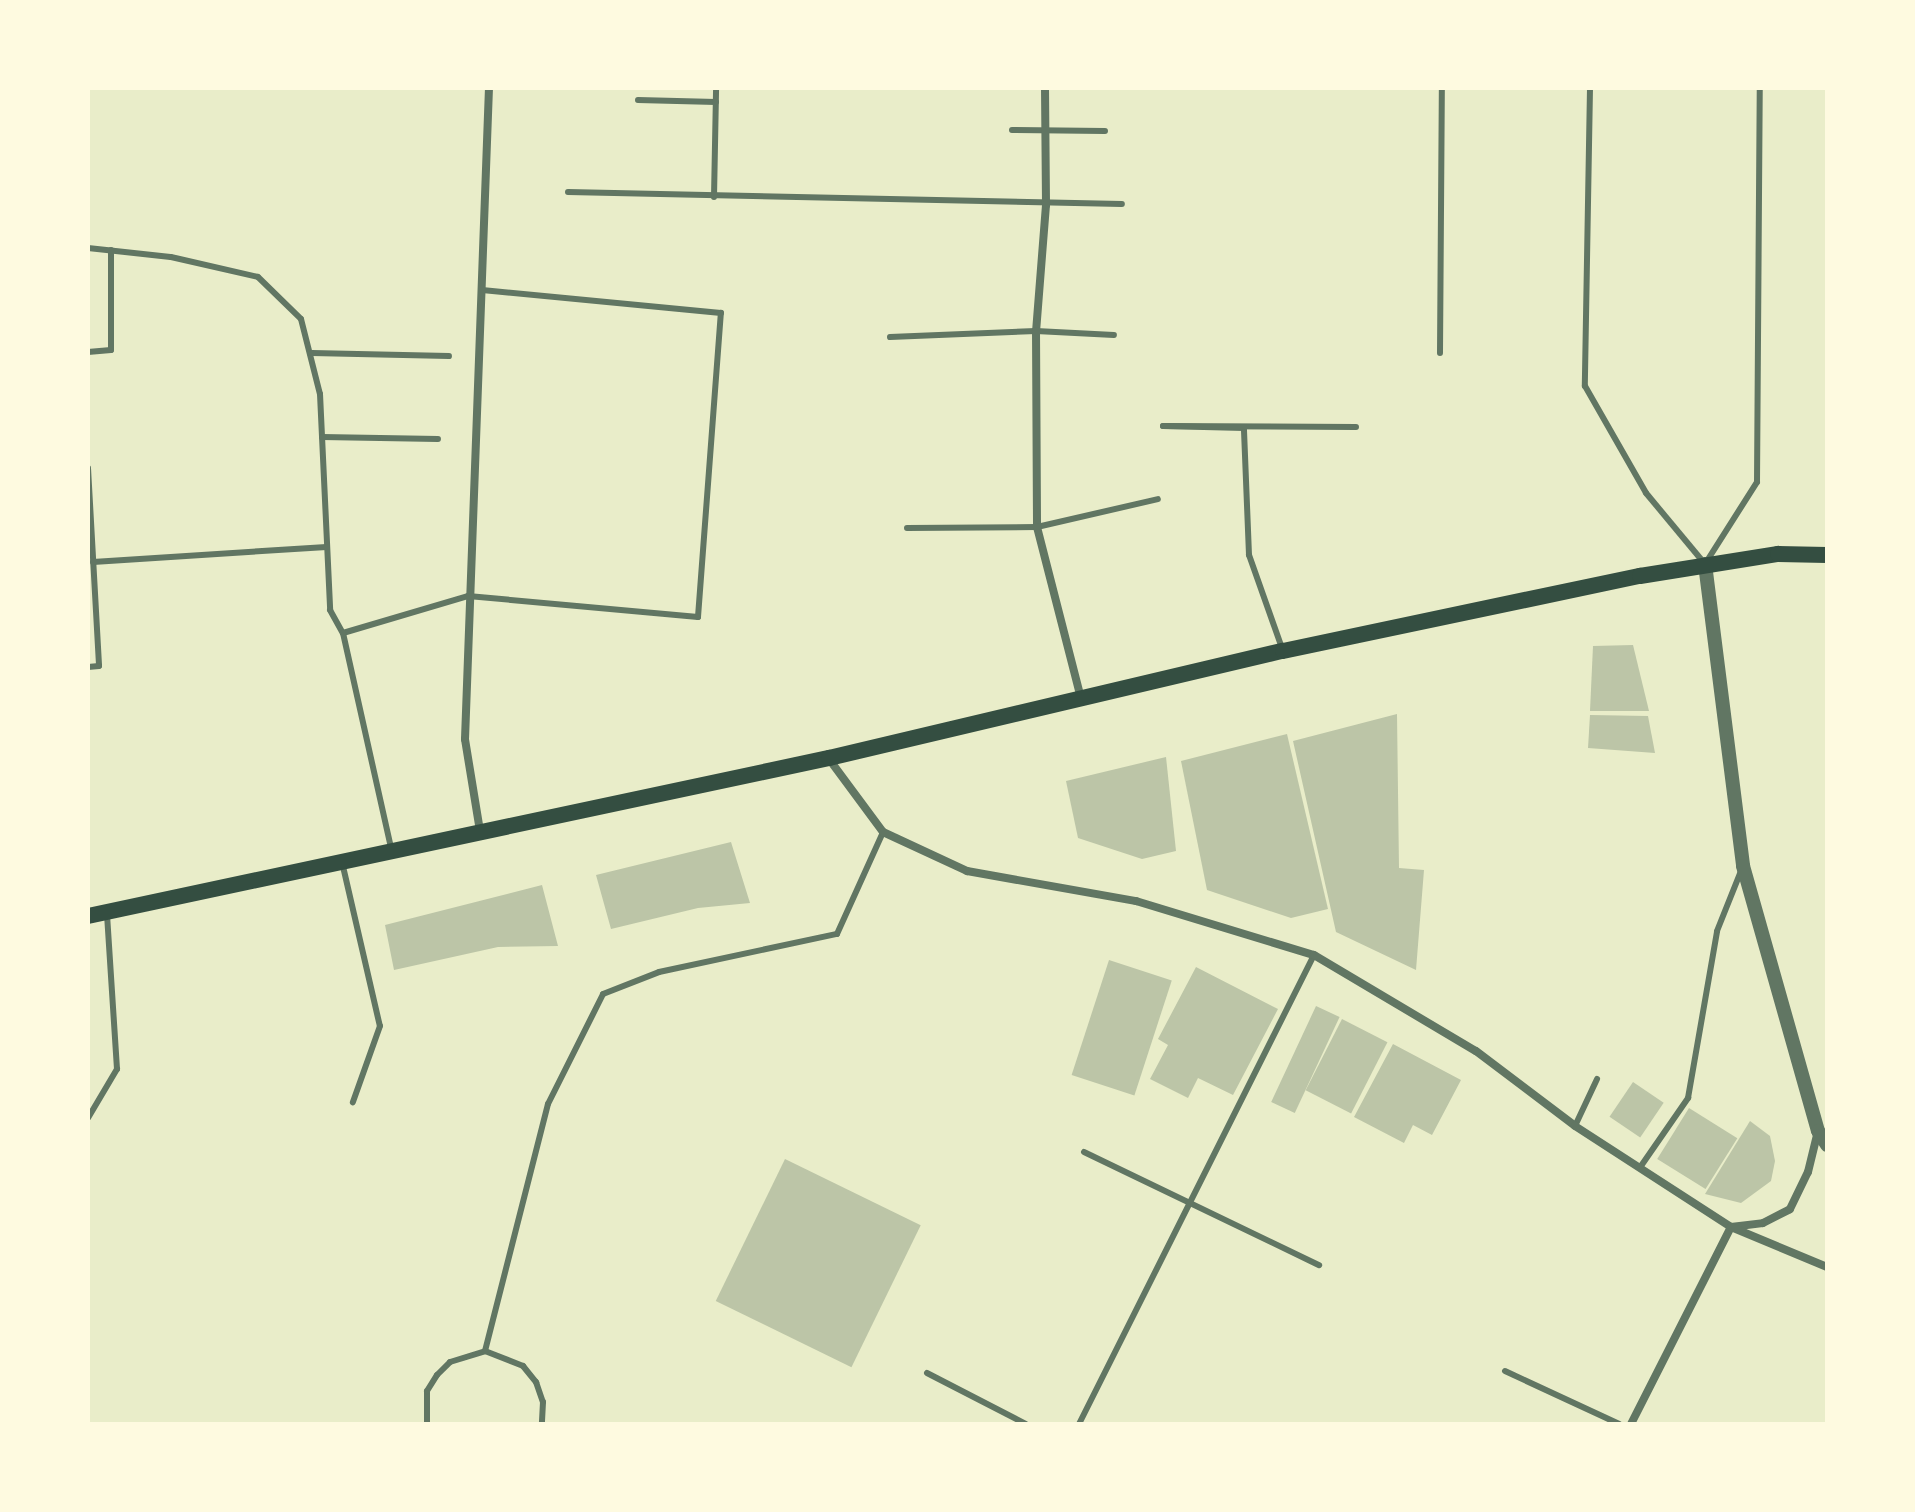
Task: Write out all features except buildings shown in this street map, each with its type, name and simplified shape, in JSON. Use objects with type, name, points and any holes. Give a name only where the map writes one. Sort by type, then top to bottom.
[{"type":"main road","points":[[88,916],[829,758],[1283,651],[1705,564],[1778,554],[1827,555]]},
{"type":"street","points":[[480,831],[465,739],[489,88]]},
{"type":"street","points":[[1045,88],[1046,205],[1036,331],[1037,527],[1081,698]]},
{"type":"street","points":[[1705,564],[1743,866],[1827,1145]]},
{"type":"street","points":[[829,758],[883,832],[967,871],[1136,901],[1314,955],[1476,1051],[1575,1126],[1731,1227],[1827,1267]]},
{"type":"street","points":[[1731,1227],[1763,1223],[1790,1209],[1808,1172],[1822,1129]]},
{"type":"street","points":[[1631,1424],[1731,1227]]},
{"type":"lane","points":[[714,197],[716,88]]},
{"type":"lane","points":[[1440,353],[1442,88]]},
{"type":"lane","points":[[1590,88],[1585,386],[1646,493],[1705,564],[1757,482],[1760,88]]},
{"type":"lane","points":[[638,100],[716,102]]},
{"type":"lane","points":[[1012,130],[1105,131]]},
{"type":"lane","points":[[568,192],[1046,205],[1122,204]]},
{"type":"lane","points":[[88,248],[171,257],[258,277],[301,319],[312,353],[322,437],[330,610],[343,633],[391,851]]},
{"type":"lane","points":[[88,352],[111,350],[111,250]]},
{"type":"lane","points":[[343,633],[468,596],[698,617],[721,313],[482,290]]},
{"type":"lane","points":[[890,337],[1036,331],[1114,335]]},
{"type":"lane","points":[[312,353],[449,356]]},
{"type":"lane","points":[[1283,651],[1249,555],[1244,428],[1163,426],[1356,427]]},
{"type":"lane","points":[[322,437],[438,439]]},
{"type":"lane","points":[[88,468],[99,666],[88,667]]},
{"type":"lane","points":[[907,528],[1037,527],[1158,499]]},
{"type":"lane","points":[[93,562],[327,547]]},
{"type":"lane","points":[[485,1351],[548,1104],[603,994],[659,972],[837,934],[883,832]]},
{"type":"lane","points":[[342,862],[380,1026],[353,1102]]},
{"type":"lane","points":[[1641,1166],[1688,1098],[1717,931],[1743,866]]},
{"type":"lane","points":[[88,1118],[117,1069],[107,911]]},
{"type":"lane","points":[[1079,1424],[1314,955]]},
{"type":"lane","points":[[1575,1126],[1597,1079]]},
{"type":"lane","points":[[1084,1152],[1319,1265]]},
{"type":"lane","points":[[427,1424],[427,1391],[437,1375],[450,1362],[485,1351],[523,1366],[536,1382],[542,1424]]},
{"type":"lane","points":[[1505,1371],[1619,1424]]},
{"type":"lane","points":[[927,1373],[1026,1424]]}]
